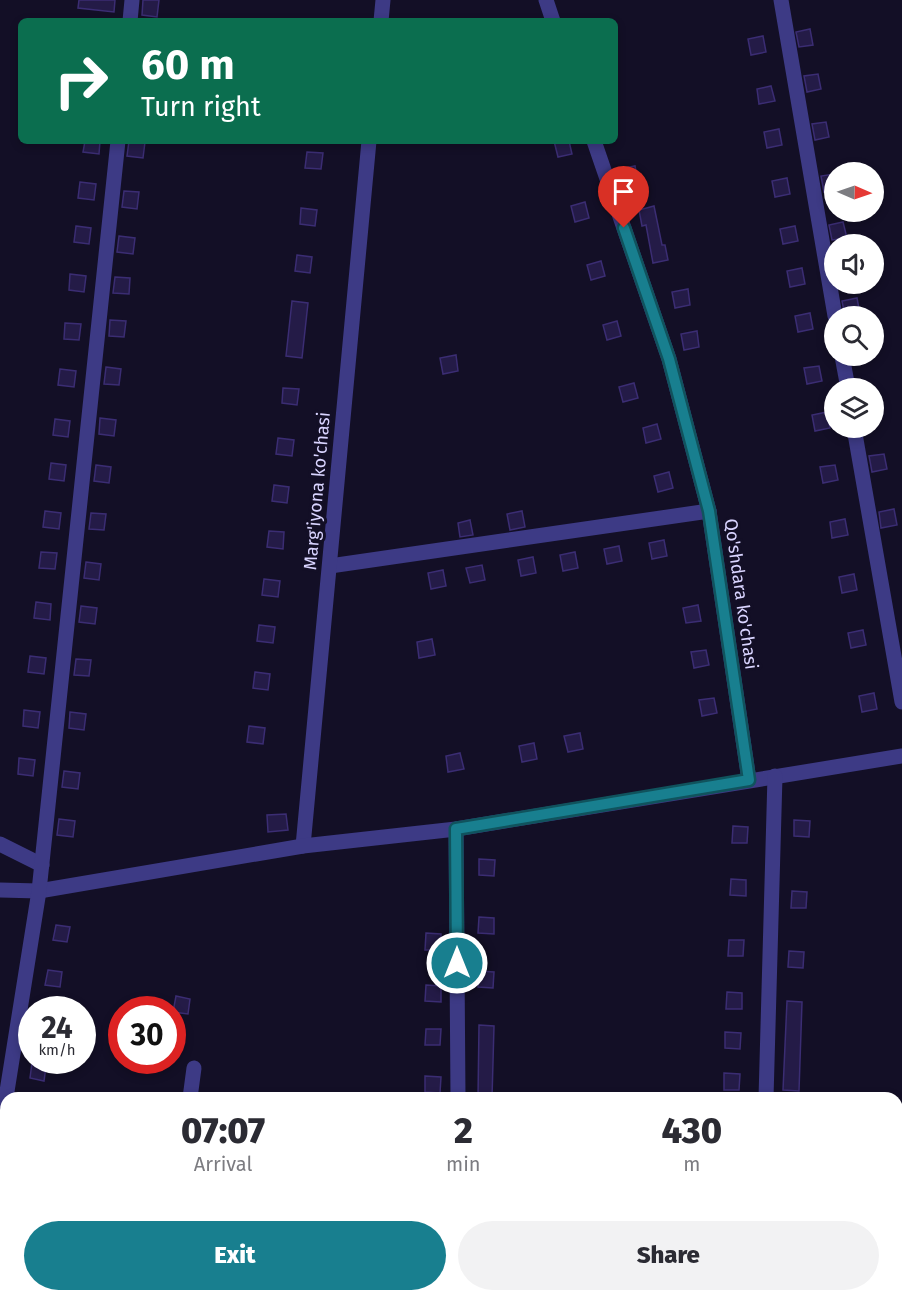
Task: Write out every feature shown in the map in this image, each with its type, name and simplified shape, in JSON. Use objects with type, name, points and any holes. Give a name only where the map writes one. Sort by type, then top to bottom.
[{"type":"street","points":[[130,18],[132,0]]},
{"type":"street","points":[[381,18],[383,0]]},
{"type":"street","points":[[546,0],[552,18]]},
{"type":"street","points":[[781,0],[833,306]]},
{"type":"street","points":[[7,1092],[39,891],[118,144]]},
{"type":"street","name":"Marg'iyona ko'chasi","points":[[303,846],[369,144]]},
{"type":"street","name":"Qo'shdara ko'chasi","points":[[595,144],[669,359],[709,511],[749,780]]},
{"type":"street","points":[[856,438],[902,702]]},
{"type":"street","points":[[330,566],[709,511]]},
{"type":"street","points":[[0,890],[39,891],[303,846],[456,829],[902,756]]},
{"type":"street","points":[[766,1092],[775,776]]},
{"type":"street","points":[[456,829],[458,1092]]},
{"type":"street","points":[[0,844],[42,865]]},
{"type":"street","points":[[191,1092],[194,1068]]},
{"type":"building","points":[[79,0],[115,0],[114,12],[78,8]]},
{"type":"building","points":[[143,0],[159,0],[157,17],[142,15]]},
{"type":"building","points":[[810,29],[813,45],[799,47],[796,32]]},
{"type":"building","points":[[763,36],[766,52],[751,55],[748,39]]},
{"type":"building","points":[[818,74],[821,89],[807,92],[804,76]]},
{"type":"building","points":[[771,86],[775,101],[759,104],[757,89]]},
{"type":"building","points":[[826,122],[829,137],[815,140],[812,124]]},
{"type":"building","points":[[779,129],[782,145],[767,148],[764,132]]},
{"type":"building","points":[[84,144],[100,144],[99,154],[83,152]]},
{"type":"building","points":[[129,144],[145,144],[143,158],[127,156]]},
{"type":"building","points":[[555,144],[570,144],[572,154],[558,157]]},
{"type":"building","points":[[307,152],[323,153],[321,169],[305,168]]},
{"type":"building","points":[[635,166],[638,181],[623,184],[620,169]]},
{"type":"building","points":[[821,176],[824,176],[824,192]]},
{"type":"building","points":[[787,178],[790,194],[775,197],[772,181]]},
{"type":"building","points":[[80,182],[96,184],[94,200],[78,198]]},
{"type":"building","points":[[124,191],[139,192],[137,209],[122,207]]},
{"type":"building","points":[[585,202],[589,218],[575,222],[571,206]]},
{"type":"building","points":[[654,206],[662,245],[665,245],[668,260],[653,263],[646,225],[642,226],[639,210]]},
{"type":"building","points":[[301,208],[317,210],[315,226],[300,224]]},
{"type":"building","points":[[843,222],[846,234],[831,234],[829,225]]},
{"type":"building","points":[[76,226],[91,228],[89,244],[74,242]]},
{"type":"building","points":[[795,226],[798,241],[783,244],[780,229]]},
{"type":"building","points":[[119,236],[135,238],[133,254],[117,252]]},
{"type":"building","points":[[297,255],[312,257],[310,273],[295,271]]},
{"type":"building","points":[[601,261],[605,276],[591,280],[587,265]]},
{"type":"building","points":[[802,268],[805,284],[790,287],[787,271]]},
{"type":"building","points":[[70,274],[86,276],[84,292],[69,290]]},
{"type":"building","points":[[115,277],[130,278],[129,294],[113,293]]},
{"type":"building","points":[[688,289],[690,305],[675,308],[672,292]]},
{"type":"building","points":[[857,298],[858,306],[843,306],[842,301]]},
{"type":"building","points":[[292,301],[308,303],[302,358],[286,356]]},
{"type":"building","points":[[810,313],[813,329],[798,332],[795,316]]},
{"type":"building","points":[[110,320],[126,321],[124,337],[109,336]]},
{"type":"building","points":[[617,321],[621,336],[607,340],[603,325]]},
{"type":"building","points":[[65,323],[81,324],[79,340],[64,339]]},
{"type":"building","points":[[697,331],[699,347],[684,350],[681,334]]},
{"type":"building","points":[[456,355],[458,371],[443,374],[440,358]]},
{"type":"building","points":[[819,366],[822,381],[807,384],[804,368]]},
{"type":"building","points":[[106,367],[121,369],[119,385],[104,384]]},
{"type":"building","points":[[60,369],[76,371],[74,387],[58,385]]},
{"type":"building","points":[[634,383],[638,398],[623,402],[619,387]]},
{"type":"building","points":[[283,388],[299,389],[297,405],[282,403]]},
{"type":"building","points":[[824,413],[824,429],[815,431],[812,415]]},
{"type":"building","points":[[100,418],[116,420],[114,436],[99,434]]},
{"type":"building","points":[[55,419],[70,421],[68,437],[53,435]]},
{"type":"building","points":[[657,424],[661,439],[646,443],[643,428]]},
{"type":"building","points":[[278,438],[294,440],[292,456],[276,454]]},
{"type":"building","points":[[884,454],[887,469],[872,472],[869,456]]},
{"type":"building","points":[[51,463],[66,465],[64,481],[49,479]]},
{"type":"building","points":[[96,465],[111,467],[109,483],[94,481]]},
{"type":"building","points":[[835,465],[838,480],[823,483],[820,467]]},
{"type":"building","points":[[669,472],[673,488],[658,492],[654,476]]},
{"type":"building","points":[[274,485],[289,487],[287,503],[272,501]]},
{"type":"building","points":[[894,509],[897,525],[881,528],[879,512]]},
{"type":"building","points":[[45,511],[61,513],[59,529],[43,527]]},
{"type":"building","points":[[522,511],[525,527],[510,530],[507,514]]},
{"type":"building","points":[[91,513],[106,514],[104,530],[89,529]]},
{"type":"building","points":[[845,519],[848,535],[832,538],[830,522]]},
{"type":"building","points":[[470,520],[473,535],[460,537],[458,523]]},
{"type":"building","points":[[269,531],[284,532],[283,549],[267,547]]},
{"type":"building","points":[[664,540],[667,556],[652,559],[649,543]]},
{"type":"building","points":[[619,546],[622,561],[607,564],[604,549]]},
{"type":"building","points":[[41,552],[57,553],[55,569],[39,568]]},
{"type":"building","points":[[575,552],[578,568],[563,571],[560,555]]},
{"type":"building","points":[[533,557],[536,573],[521,576],[518,560]]},
{"type":"building","points":[[86,562],[101,564],[99,580],[84,578]]},
{"type":"building","points":[[482,565],[485,580],[470,583],[466,568]]},
{"type":"building","points":[[443,570],[446,586],[431,589],[428,573]]},
{"type":"building","points":[[854,574],[857,590],[842,593],[839,577]]},
{"type":"building","points":[[264,579],[280,581],[278,597],[262,595]]},
{"type":"building","points":[[36,602],[51,604],[50,620],[34,618]]},
{"type":"building","points":[[698,605],[701,621],[686,623],[683,608]]},
{"type":"building","points":[[81,606],[97,608],[95,624],[79,622]]},
{"type":"building","points":[[259,625],[275,627],[273,643],[257,641]]},
{"type":"building","points":[[863,630],[866,645],[851,648],[848,633]]},
{"type":"building","points":[[432,639],[435,655],[419,658],[417,642]]},
{"type":"building","points":[[706,650],[709,665],[694,668],[691,652]]},
{"type":"building","points":[[30,656],[46,658],[44,674],[28,672]]},
{"type":"building","points":[[76,659],[91,660],[89,676],[74,675]]},
{"type":"building","points":[[255,672],[270,674],[268,690],[253,688]]},
{"type":"building","points":[[874,693],[877,709],[862,712],[859,696]]},
{"type":"building","points":[[714,698],[717,713],[702,716],[699,700]]},
{"type":"building","points":[[24,710],[40,712],[38,728],[23,726]]},
{"type":"building","points":[[70,712],[86,714],[84,730],[69,728]]},
{"type":"building","points":[[249,726],[265,728],[263,744],[247,742]]},
{"type":"building","points":[[580,733],[583,749],[568,752],[564,736]]},
{"type":"building","points":[[534,743],[537,759],[522,762],[519,746]]},
{"type":"building","points":[[460,753],[464,769],[448,772],[446,756]]},
{"type":"building","points":[[19,758],[35,760],[33,776],[18,774]]},
{"type":"building","points":[[64,771],[80,773],[78,789],[62,787]]},
{"type":"building","points":[[286,814],[288,830],[268,832],[267,815]]},
{"type":"building","points":[[59,819],[75,821],[73,837],[57,835]]},
{"type":"building","points":[[794,820],[810,821],[809,837],[794,836]]},
{"type":"building","points":[[733,826],[748,827],[747,843],[732,843]]},
{"type":"building","points":[[479,859],[495,860],[494,876],[479,875]]},
{"type":"building","points":[[731,879],[746,880],[746,896],[730,895]]},
{"type":"building","points":[[792,891],[807,892],[806,908],[791,908]]},
{"type":"building","points":[[479,917],[494,918],[494,934],[478,933]]},
{"type":"building","points":[[56,925],[70,927],[67,942],[53,940]]},
{"type":"building","points":[[426,933],[441,934],[441,950],[425,950]]},
{"type":"building","points":[[729,940],[744,940],[743,956],[728,956]]},
{"type":"building","points":[[789,951],[804,952],[803,968],[788,967]]},
{"type":"building","points":[[48,970],[62,972],[60,987],[45,985]]},
{"type":"building","points":[[479,971],[494,972],[493,988],[478,987]]},
{"type":"building","points":[[426,985],[441,986],[441,1002],[425,1001]]},
{"type":"building","points":[[727,992],[742,993],[742,1009],[726,1009]]},
{"type":"building","points":[[186,998],[190,999],[188,1014],[186,1014]]},
{"type":"building","points":[[787,1001],[802,1002],[799,1091],[783,1090]]},
{"type":"building","points":[[479,1025],[494,1026],[492,1092],[478,1092]]},
{"type":"building","points":[[426,1029],[441,1029],[440,1045],[425,1045]]},
{"type":"building","points":[[725,1032],[741,1033],[740,1049],[725,1048]]},
{"type":"building","points":[[724,1073],[740,1074],[739,1090],[724,1090]]},
{"type":"building","points":[[31,1074],[45,1074],[44,1081],[30,1078]]},
{"type":"building","points":[[425,1076],[441,1077],[440,1092],[425,1092]]},
{"type":"route","points":[[457,963],[456,829],[749,780],[709,511],[669,359],[624,228]]}]
